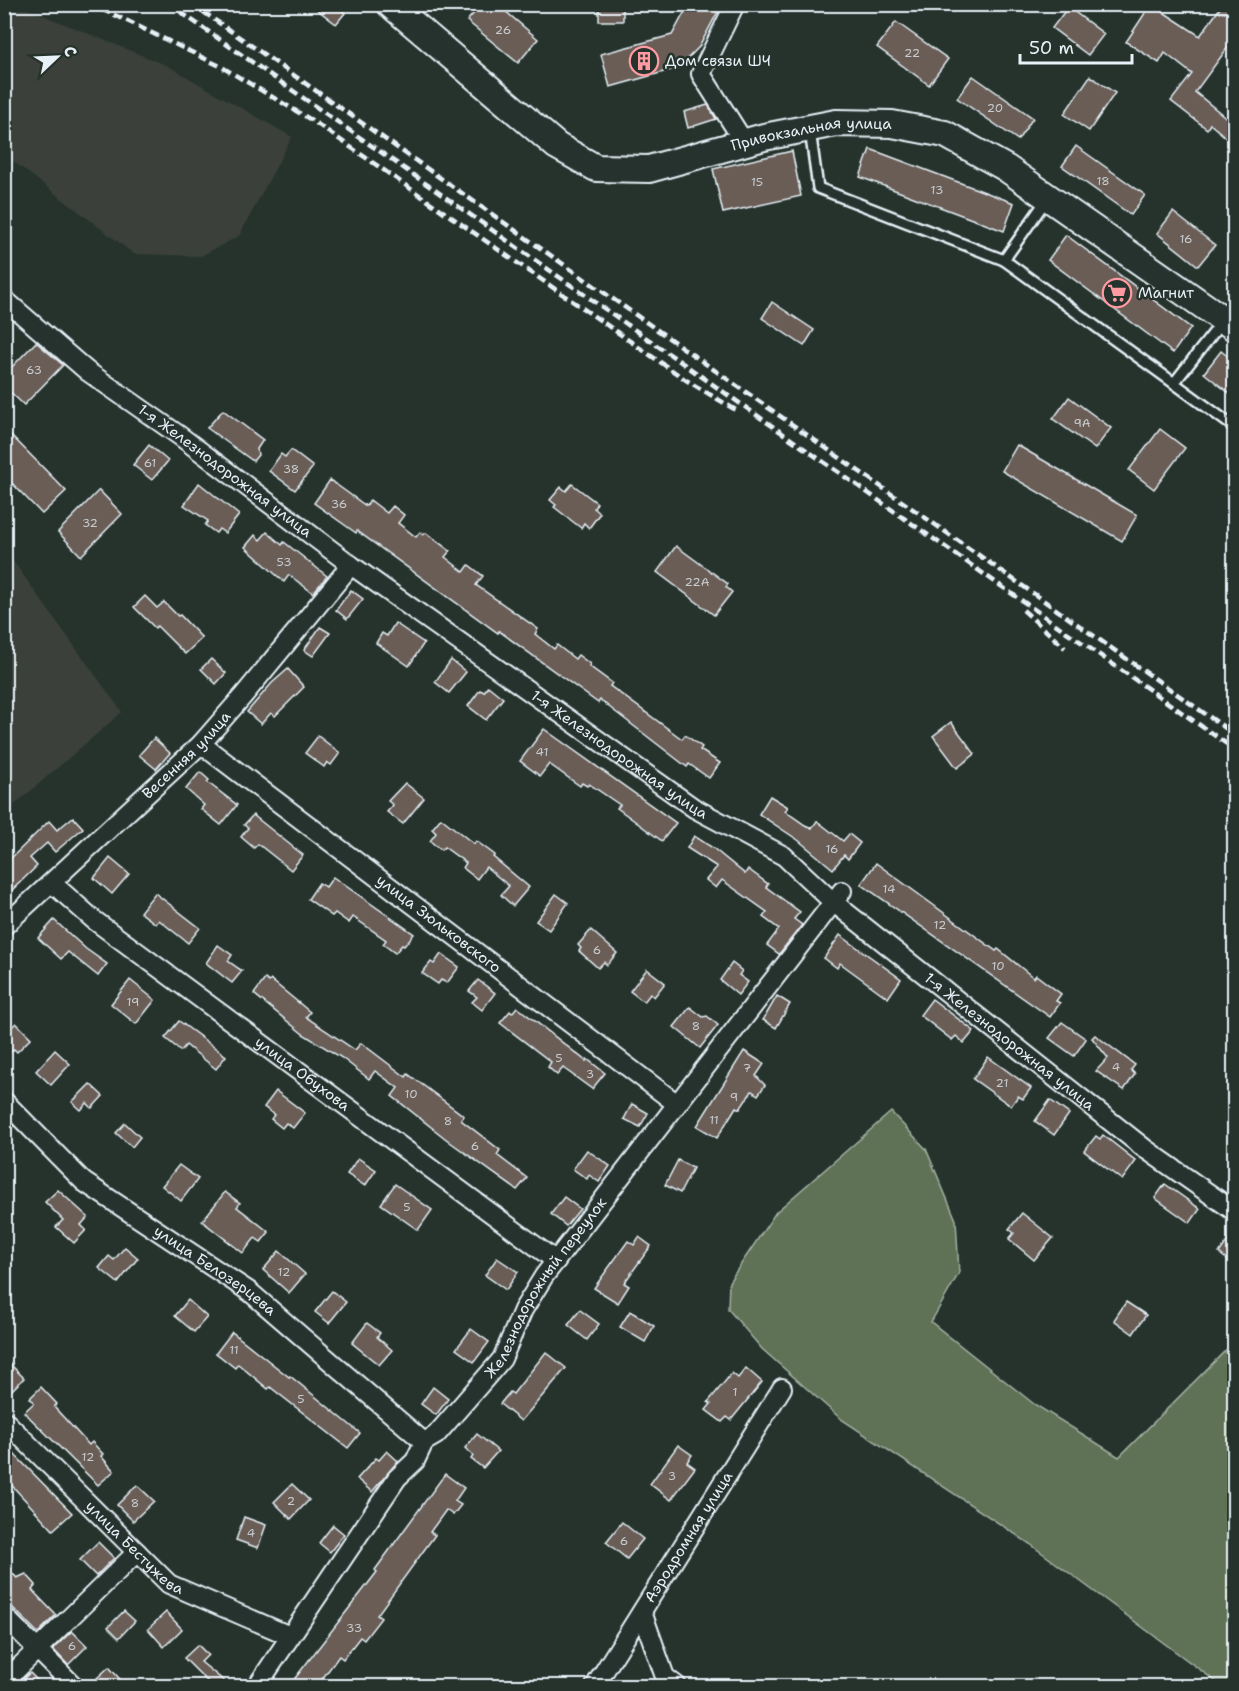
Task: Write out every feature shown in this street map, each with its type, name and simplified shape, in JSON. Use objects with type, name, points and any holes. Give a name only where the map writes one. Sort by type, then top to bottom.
[{"type":"main road","name":"Привокзальная улица","points":[[390,4],[557,146],[596,168],[649,169],[744,142],[836,123],[892,124],[945,134],[1006,168],[1229,323]]},
{"type":"street","points":[[735,4],[701,74],[744,142]]},
{"type":"street","name":"1-я Железнодорожная улица","points":[[4,299],[87,371],[180,436],[351,565],[694,808],[784,856],[838,896],[1144,1148],[1234,1211]]},
{"type":"street","name":"Весенняя улица","points":[[4,926],[201,744],[351,565]]},
{"type":"street","name":"улица Зюльковского","points":[[201,744],[677,1104]]},
{"type":"street","name":"улица Обухова","points":[[52,883],[94,920],[556,1262]]},
{"type":"street","name":"Железнодорожный переулок","points":[[257,1686],[397,1478],[415,1461],[424,1442],[436,1435],[502,1359],[523,1310],[543,1276],[838,896]]},
{"type":"street","name":"улица Белозерцева","points":[[4,1101],[84,1182],[250,1292],[424,1442]]},
{"type":"street","name":"Аэродромная улица","points":[[594,1686],[782,1388]]},
{"type":"street","name":"улица Бестужева","points":[[4,1420],[169,1584],[290,1636]]},
{"type":"street","points":[[4,1682],[137,1552]]},
{"type":"street","points":[[642,1612],[665,1677],[677,1686]]},
{"type":"street","points":[[4,1616],[74,1686]]},
{"type":"lane","points":[[810,128],[818,188],[1004,260],[1234,427]]},
{"type":"lane","points":[[1004,260],[1048,197]]},
{"type":"lane","points":[[1174,383],[1229,323]]},
{"type":"shaded area","points":[[4,5],[18,5],[168,66],[292,137],[239,236],[201,256],[134,254],[5,155]]},
{"type":"shaded area","points":[[5,550],[122,712],[4,813]]},
{"type":"green space","points":[[891,1112],[926,1149],[956,1220],[959,1273],[931,1322],[1034,1404],[1119,1457],[1234,1344],[1234,1686],[1222,1686],[1030,1544],[841,1419],[762,1349],[728,1309],[729,1282],[776,1212]]},
{"type":"building","points":[[310,4],[335,4],[345,13],[336,24]]},
{"type":"building","points":[[482,4],[497,4],[538,39],[518,63],[467,21]]},
{"type":"building","points":[[599,4],[623,4],[623,21],[599,21]]},
{"type":"building","name":"Дом связи ШЧ","points":[[689,4],[722,4],[699,47],[678,68],[610,87],[601,54],[672,35]]},
{"type":"building","points":[[1151,4],[1200,36],[1223,4],[1234,4],[1234,39],[1195,92],[1234,124],[1234,144],[1210,124],[1207,129],[1171,101],[1192,74],[1165,53],[1159,63],[1126,42]]},
{"type":"building","points":[[1068,7],[1104,34],[1088,55],[1052,28]]},
{"type":"building","points":[[896,22],[948,59],[929,85],[877,47]]},
{"type":"building","points":[[973,76],[1033,118],[1018,140],[957,98]]},
{"type":"building","points":[[1090,76],[1115,93],[1089,131],[1064,114]]},
{"type":"building","points":[[708,105],[716,119],[688,128],[684,112]]},
{"type":"building","points":[[1076,146],[1145,195],[1131,215],[1062,166]]},
{"type":"building","points":[[870,149],[1014,203],[1004,231],[860,177]]},
{"type":"building","points":[[792,151],[801,196],[723,213],[713,169]]},
{"type":"building","points":[[1173,212],[1215,245],[1198,266],[1157,233]]},
{"type":"building","points":[[1066,235],[1191,328],[1173,353],[1048,260]]},
{"type":"building","points":[[772,302],[814,330],[804,346],[762,318]]},
{"type":"building","points":[[36,342],[63,365],[24,405],[4,386],[4,375]]},
{"type":"building","points":[[1221,351],[1234,361],[1234,397],[1204,373]]},
{"type":"building","points":[[1069,397],[1111,428],[1095,449],[1053,419]]},
{"type":"building","points":[[223,410],[263,440],[257,449],[258,455],[253,461],[207,428]]},
{"type":"building","points":[[1160,429],[1185,448],[1154,489],[1129,470]]},
{"type":"building","points":[[10,434],[66,491],[42,514],[4,475],[4,440]]},
{"type":"building","points":[[149,445],[168,461],[152,480],[133,465]]},
{"type":"building","points":[[1017,445],[1137,515],[1122,541],[1002,471]]},
{"type":"building","points":[[291,450],[313,467],[295,490],[269,471],[281,454],[285,457]]},
{"type":"building","points":[[330,480],[366,506],[370,500],[387,513],[393,506],[404,515],[398,523],[416,537],[420,532],[423,535],[426,533],[450,551],[445,557],[464,572],[469,565],[483,576],[476,585],[538,629],[535,634],[554,649],[557,645],[575,659],[578,655],[612,683],[610,686],[682,739],[685,735],[702,747],[700,750],[720,763],[709,778],[689,764],[687,767],[600,700],[598,703],[357,531],[356,533],[314,503]]},
{"type":"building","points":[[199,483],[239,515],[225,533],[219,529],[216,533],[205,525],[208,521],[184,505]]},
{"type":"building","points":[[572,484],[597,503],[594,508],[600,513],[589,528],[584,523],[581,528],[554,507],[556,505],[550,500],[561,487],[566,491]]},
{"type":"building","points":[[99,490],[122,514],[81,556],[58,532]]},
{"type":"building","points":[[267,532],[282,545],[284,542],[327,576],[313,593],[289,575],[284,582],[245,547],[255,535],[260,540]]},
{"type":"building","points":[[676,546],[728,584],[726,587],[732,592],[714,615],[657,572]]},
{"type":"building","points":[[351,590],[363,599],[347,619],[336,610]]},
{"type":"building","points":[[145,596],[157,608],[164,602],[202,638],[185,654],[134,607]]},
{"type":"building","points":[[395,623],[424,643],[409,666],[376,643],[382,633],[387,636]]},
{"type":"building","points":[[320,627],[330,633],[313,656],[304,650]]},
{"type":"building","points":[[211,659],[226,673],[216,684],[201,669]]},
{"type":"building","points":[[451,660],[466,672],[449,693],[435,682]]},
{"type":"building","points":[[288,669],[304,687],[275,716],[271,713],[261,724],[247,712],[272,683]]},
{"type":"building","points":[[488,686],[503,698],[486,720],[468,706],[480,690],[484,692]]},
{"type":"building","points":[[951,722],[975,754],[957,768],[933,736]]},
{"type":"building","points":[[544,729],[676,823],[662,841],[617,808],[620,805],[589,784],[587,786],[582,783],[580,786],[549,764],[540,776],[520,761]]},
{"type":"building","points":[[318,736],[340,753],[331,765],[327,762],[324,767],[305,753]]},
{"type":"building","points":[[154,738],[170,753],[156,769],[139,755]]},
{"type":"building","points":[[200,772],[209,780],[207,782],[237,805],[221,825],[201,809],[204,805],[186,789]]},
{"type":"building","points":[[405,783],[424,798],[403,824],[387,812],[393,805],[388,801]]},
{"type":"building","points":[[770,796],[788,807],[785,811],[805,825],[812,828],[817,821],[843,841],[849,834],[860,843],[848,859],[844,855],[833,869],[798,840],[759,814]]},
{"type":"building","points":[[253,815],[303,855],[291,870],[258,844],[254,848],[241,837],[248,828],[244,825]]},
{"type":"building","points":[[73,817],[83,828],[55,852],[47,843],[30,858],[37,866],[11,891],[4,884],[4,865],[49,821],[57,830]]},
{"type":"building","points":[[441,818],[474,844],[476,841],[495,855],[493,857],[529,887],[513,906],[501,895],[509,886],[486,867],[477,879],[463,868],[466,863],[444,847],[441,850],[430,841],[436,833],[432,829]]},
{"type":"building","points":[[694,836],[745,874],[748,869],[768,884],[766,887],[800,912],[794,919],[802,925],[779,954],[767,945],[779,929],[763,917],[767,912],[722,880],[716,888],[706,880],[717,867],[687,848]]},
{"type":"building","points":[[110,858],[129,874],[112,894],[94,878]]},
{"type":"building","points":[[876,863],[996,951],[998,949],[1034,978],[1036,975],[1061,994],[1056,1001],[1060,1003],[1050,1017],[861,884]]},
{"type":"building","points":[[333,877],[414,934],[395,953],[383,944],[386,940],[353,917],[349,923],[335,913],[332,916],[308,899],[319,883],[326,887]]},
{"type":"building","points":[[155,893],[200,928],[188,943],[159,920],[156,924],[140,912]]},
{"type":"building","points":[[556,894],[568,903],[549,930],[536,921]]},
{"type":"building","points":[[54,920],[86,949],[107,964],[98,976],[68,952],[61,959],[38,938]]},
{"type":"building","points":[[591,930],[617,953],[607,965],[604,962],[598,968],[579,951],[581,948],[578,945]]},
{"type":"building","points":[[840,935],[901,979],[888,998],[840,963],[837,968],[824,958]]},
{"type":"building","points":[[218,945],[232,955],[228,961],[242,971],[232,983],[206,963]]},
{"type":"building","points":[[441,954],[459,967],[447,983],[441,980],[438,984],[422,973],[431,962],[434,964]]},
{"type":"building","points":[[732,963],[742,971],[739,975],[748,982],[738,995],[720,980]]},
{"type":"building","points":[[647,969],[665,983],[654,997],[650,994],[644,1002],[630,991]]},
{"type":"building","points":[[265,979],[269,982],[271,980],[310,1012],[306,1017],[355,1050],[361,1043],[406,1077],[408,1074],[464,1116],[461,1120],[500,1150],[497,1155],[527,1178],[517,1190],[450,1142],[392,1096],[398,1088],[375,1071],[369,1079],[342,1058],[303,1034],[254,994]]},
{"type":"building","points":[[130,980],[155,1000],[136,1024],[111,1004]]},
{"type":"building","points":[[478,980],[495,993],[482,1010],[472,1002],[477,997],[469,991]]},
{"type":"building","points":[[777,996],[790,1004],[776,1028],[763,1020]]},
{"type":"building","points":[[932,999],[974,1031],[964,1043],[956,1036],[952,1040],[920,1015]]},
{"type":"building","points":[[517,1007],[586,1061],[587,1059],[605,1073],[592,1089],[563,1068],[557,1075],[548,1067],[551,1062],[500,1023],[510,1011],[512,1013]]},
{"type":"building","points":[[690,1007],[718,1025],[700,1048],[674,1027]]},
{"type":"building","points":[[179,1021],[226,1056],[216,1069],[186,1045],[181,1051],[165,1038]]},
{"type":"building","points":[[1062,1022],[1086,1039],[1074,1056],[1049,1038]]},
{"type":"building","points":[[16,1023],[31,1038],[17,1052],[14,1049],[10,1053],[4,1047],[4,1034]]},
{"type":"building","points":[[1095,1035],[1135,1065],[1131,1070],[1135,1074],[1124,1090],[1096,1071],[1108,1058],[1092,1038]]},
{"type":"building","points":[[55,1050],[70,1064],[51,1085],[36,1071]]},
{"type":"building","points":[[744,1051],[764,1064],[756,1076],[765,1085],[758,1095],[752,1091],[740,1109],[736,1107],[717,1138],[697,1126]]},
{"type":"building","points":[[988,1057],[1031,1088],[1023,1099],[1018,1096],[1011,1106],[973,1079]]},
{"type":"building","points":[[90,1084],[103,1096],[92,1108],[87,1103],[81,1110],[72,1102]]},
{"type":"building","points":[[276,1091],[305,1113],[293,1128],[286,1123],[282,1128],[271,1119],[274,1115],[264,1107]]},
{"type":"building","points":[[1050,1100],[1069,1114],[1054,1135],[1035,1121]]},
{"type":"building","points":[[632,1104],[648,1113],[640,1127],[624,1119]]},
{"type":"building","points":[[125,1123],[140,1137],[132,1147],[116,1133]]},
{"type":"building","points":[[1103,1135],[1136,1161],[1122,1180],[1084,1151],[1096,1136],[1100,1139]]},
{"type":"building","points":[[587,1150],[610,1166],[599,1182],[589,1175],[587,1179],[573,1169]]},
{"type":"building","points":[[358,1158],[376,1170],[365,1186],[347,1174]]},
{"type":"building","points":[[678,1160],[693,1168],[680,1193],[665,1185]]},
{"type":"building","points":[[179,1165],[198,1179],[181,1201],[162,1186]]},
{"type":"building","points":[[395,1184],[432,1210],[418,1230],[381,1204]]},
{"type":"building","points":[[1165,1184],[1200,1209],[1190,1223],[1155,1198]]},
{"type":"building","points":[[58,1190],[88,1217],[81,1225],[86,1230],[74,1243],[56,1227],[63,1220],[45,1202]]},
{"type":"building","points":[[225,1192],[240,1203],[237,1207],[269,1232],[261,1242],[255,1238],[243,1253],[202,1221]]},
{"type":"building","points":[[564,1197],[580,1209],[566,1226],[551,1214]]},
{"type":"building","points":[[1022,1213],[1053,1238],[1034,1260],[1009,1239],[1014,1233],[1009,1229]]},
{"type":"building","points":[[1234,1232],[1234,1265],[1219,1253]]},
{"type":"building","points":[[639,1237],[651,1246],[624,1283],[629,1286],[618,1303],[594,1288],[628,1241],[634,1245]]},
{"type":"building","points":[[125,1247],[138,1258],[118,1283],[99,1268],[109,1256],[114,1260]]},
{"type":"building","points":[[279,1251],[305,1274],[289,1293],[263,1270]]},
{"type":"building","points":[[497,1258],[518,1272],[506,1290],[485,1275]]},
{"type":"building","points":[[332,1291],[346,1302],[329,1323],[315,1312]]},
{"type":"building","points":[[188,1300],[207,1317],[194,1332],[175,1316]]},
{"type":"building","points":[[1126,1302],[1146,1315],[1133,1334],[1114,1320]]},
{"type":"building","points":[[580,1310],[599,1324],[587,1340],[568,1325]]},
{"type":"building","points":[[630,1311],[654,1326],[645,1342],[620,1327]]},
{"type":"building","points":[[367,1323],[380,1333],[377,1337],[392,1350],[379,1365],[352,1343]]},
{"type":"building","points":[[471,1329],[489,1342],[474,1362],[456,1349]]},
{"type":"building","points":[[232,1332],[360,1433],[348,1448],[270,1387],[268,1389],[238,1364],[235,1368],[216,1353]]},
{"type":"building","points":[[546,1352],[566,1368],[521,1421],[500,1404],[510,1392],[513,1394]]},
{"type":"building","points":[[4,1358],[24,1378],[4,1398]]},
{"type":"building","points":[[746,1368],[762,1382],[731,1420],[727,1417],[722,1422],[706,1410],[711,1404],[708,1402],[732,1373],[738,1378]]},
{"type":"building","points":[[41,1387],[57,1404],[54,1407],[89,1445],[92,1442],[114,1471],[98,1485],[24,1412],[34,1403],[30,1398]]},
{"type":"building","points":[[433,1387],[448,1399],[436,1415],[421,1404]]},
{"type":"building","points":[[477,1434],[498,1451],[483,1468],[471,1459],[473,1456],[465,1448]]},
{"type":"building","points":[[678,1445],[692,1455],[687,1462],[695,1468],[671,1500],[650,1484]]},
{"type":"building","points":[[387,1451],[398,1461],[372,1492],[357,1479],[376,1458],[379,1460]]},
{"type":"building","points":[[12,1452],[72,1513],[53,1530],[4,1477],[4,1460]]},
{"type":"building","points":[[445,1474],[464,1488],[455,1501],[461,1505],[453,1515],[446,1510],[430,1532],[435,1535],[377,1615],[381,1618],[364,1640],[360,1637],[343,1659],[339,1656],[317,1686],[289,1686],[377,1572],[375,1570]]},
{"type":"building","points":[[292,1484],[309,1500],[291,1519],[274,1502]]},
{"type":"building","points":[[137,1485],[154,1501],[133,1521],[117,1505]]},
{"type":"building","points":[[244,1517],[266,1525],[258,1548],[236,1540]]},
{"type":"building","points":[[622,1522],[643,1539],[627,1559],[606,1542]]},
{"type":"building","points":[[333,1525],[344,1534],[330,1552],[319,1543]]},
{"type":"building","points":[[98,1542],[114,1558],[96,1576],[80,1560]]},
{"type":"building","points":[[4,1565],[17,1578],[26,1574],[36,1585],[32,1590],[56,1615],[38,1633],[4,1599]]},
{"type":"building","points":[[124,1611],[135,1621],[119,1638],[108,1627]]},
{"type":"building","points":[[166,1612],[182,1629],[164,1647],[148,1629]]},
{"type":"building","points":[[72,1631],[87,1646],[68,1665],[53,1649]]},
{"type":"building","points":[[198,1645],[208,1655],[201,1662],[230,1686],[212,1686],[184,1658]]},
{"type":"building","points":[[109,1667],[126,1686],[104,1686],[97,1678]]},
{"type":"building","points":[[30,1673],[43,1686],[15,1686]]},
{"type":"railway","points":[[89,4],[220,66],[313,121],[686,380],[739,412]]},
{"type":"railway","points":[[169,4],[1234,749]]},
{"type":"railway","points":[[192,4],[1234,734]]},
{"type":"railway","points":[[1023,610],[1065,648]]},
{"type":"place","name":"Дом связи ШЧ","points":[[644,61]]},
{"type":"place","name":"Магнит","points":[[1117,293]]}]
